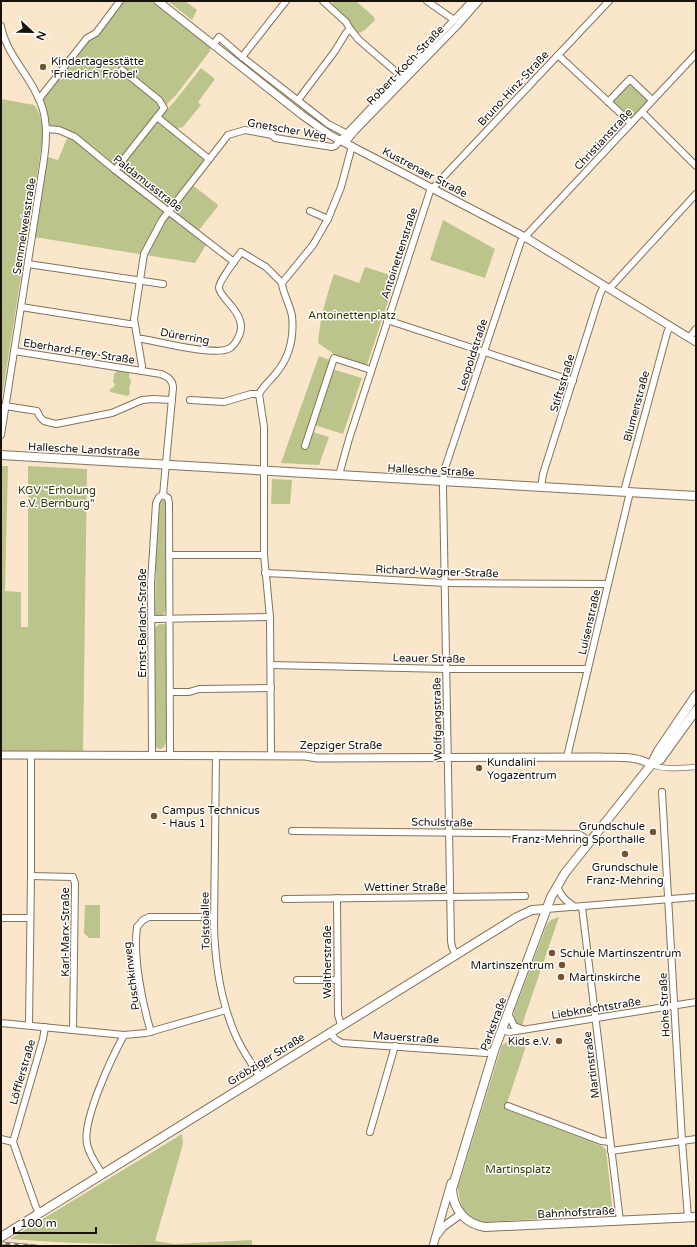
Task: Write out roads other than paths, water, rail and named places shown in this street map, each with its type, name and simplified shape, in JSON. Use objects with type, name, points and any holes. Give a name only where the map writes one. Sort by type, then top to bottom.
[{"type":"main road","name":"Hallesche Landstraße","points":[[1,455],[165,465]]},
{"type":"main road","name":"Hallesche Straße","points":[[165,465],[696,496]]},
{"type":"main road","points":[[651,765],[658,751],[696,695]]},
{"type":"main road","points":[[651,765],[660,760],[696,710]]},
{"type":"main road","name":"Parkstraße","points":[[460,1214],[455,1204],[452,1189],[491,1062],[490,1052],[502,1030],[546,909],[557,885],[651,765]]},
{"type":"main road","name":"Gröbziger Straße","points":[[1,1237],[341,1025],[523,914],[532,910],[546,909]]},
{"type":"main road","name":"Bahnhofstraße","points":[[460,1214],[474,1225],[488,1228],[692,1217]]},
{"type":"street","points":[[39,99],[87,38],[96,32],[120,1]]},
{"type":"street","name":"Kustrenaer Straße","points":[[158,1],[314,124],[346,143],[525,237],[696,342]]},
{"type":"street","points":[[242,56],[286,1]]},
{"type":"street","points":[[323,1],[346,22],[359,40],[401,76]]},
{"type":"street","points":[[427,1],[454,20]]},
{"type":"street","points":[[282,283],[313,245],[328,219],[342,187],[346,143],[349,135],[401,76],[472,1]]},
{"type":"street","name":"Robert-Koch-Straße","points":[[359,123],[458,26],[479,1]]},
{"type":"street","name":"Bruno-Hinz-Straße","points":[[433,188],[609,1]]},
{"type":"street","name":"Semmelweisstraße","points":[[1,29],[13,56],[39,99],[44,114],[46,129],[44,158],[1,434]]},
{"type":"street","points":[[298,100],[350,29]]},
{"type":"street","points":[[213,45],[219,37],[328,124],[349,135]]},
{"type":"street","name":"Christianstraße","points":[[525,237],[696,54]]},
{"type":"street","points":[[558,55],[631,123]]},
{"type":"street","points":[[115,170],[164,108],[163,103],[160,100],[122,70]]},
{"type":"street","points":[[608,102],[630,79],[652,100]]},
{"type":"street","points":[[642,112],[696,166]]},
{"type":"street","points":[[157,118],[209,159]]},
{"type":"street","name":"Paldamusstraße","points":[[46,129],[59,130],[70,134],[234,262]]},
{"type":"street","name":"Gnetscher Weg","points":[[134,324],[144,254],[168,210],[228,134],[245,130],[272,135],[275,138],[332,147],[346,143]]},
{"type":"street","name":"Antoinettenstraße","points":[[339,475],[428,194],[433,188]]},
{"type":"street","name":"Stiftsstraße","points":[[541,487],[543,474],[600,294],[696,194]]},
{"type":"street","points":[[310,211],[328,219]]},
{"type":"street","name":"Leopoldstraße","points":[[443,481],[444,471],[518,246],[520,241],[525,237]]},
{"type":"street","points":[[234,262],[241,252],[266,267],[282,283],[291,313],[292,330],[290,346],[283,364],[263,387],[259,394],[264,427],[264,555],[270,617],[271,756]]},
{"type":"street","name":"Dürerring","points":[[138,339],[217,352],[229,349],[237,340],[241,331],[240,321],[237,313],[219,288],[219,285],[234,262]]},
{"type":"street","points":[[28,264],[163,284]]},
{"type":"street","points":[[21,307],[134,324],[138,339],[142,366],[141,371]]},
{"type":"street","points":[[387,320],[573,381]]},
{"type":"street","name":"Blumenstraße","points":[[627,492],[665,340],[670,326]]},
{"type":"street","points":[[689,338],[696,329]]},
{"type":"street","name":"Eberhard-Frey-Straße","points":[[14,351],[161,374],[170,379],[173,385],[172,400]]},
{"type":"street","points":[[305,446],[334,358],[371,370]]},
{"type":"street","points":[[190,400],[224,402],[251,394],[259,394]]},
{"type":"street","points":[[5,406],[37,411],[44,421],[56,424],[112,413],[142,400],[172,400]]},
{"type":"street","name":"Ernst-Barlach-Straße","points":[[163,495],[172,400]]},
{"type":"street","name":"Wolfgangstraße","points":[[443,481],[451,940],[452,947],[456,955]]},
{"type":"street","name":"Luisenstraße","points":[[567,757],[608,584],[627,492]]},
{"type":"street","name":"Ernst-Barlach-Straße","points":[[163,495],[168,498],[169,503],[170,756]]},
{"type":"street","name":"Ernst-Barlach-Straße","points":[[152,755],[151,583],[156,503],[159,497],[163,495]]},
{"type":"street","points":[[169,555],[264,555]]},
{"type":"street","name":"Richard-Wagner-Straße","points":[[265,574],[445,583],[608,584]]},
{"type":"street","points":[[151,619],[270,617]]},
{"type":"street","name":"Leauer Straße","points":[[271,665],[446,669],[588,668]]},
{"type":"street","points":[[170,692],[271,688]]},
{"type":"street","points":[[190,692],[190,699]]},
{"type":"street","name":"Zepziger Straße","points":[[1,755],[305,756],[317,758],[567,757],[635,759],[644,761],[651,765]]},
{"type":"street","points":[[29,1025],[31,876],[30,755]]},
{"type":"street","name":"Tolstoiallee","points":[[216,756],[214,917],[217,970],[226,1010],[235,1034],[259,1076]]},
{"type":"street","points":[[651,765],[673,769],[696,767]]},
{"type":"street","name":"Hohe Straße","points":[[662,792],[682,1141],[692,1217]]},
{"type":"street","name":"Schulstraße","points":[[292,831],[579,834],[583,835],[590,842]]},
{"type":"street","name":"Karl-Marx-Straße","points":[[31,876],[73,877],[75,883],[73,1030]]},
{"type":"street","points":[[557,885],[560,894],[564,899],[575,907]]},
{"type":"street","name":"Wettiner Straße","points":[[285,898],[525,896]]},
{"type":"street","points":[[546,909],[696,897]]},
{"type":"street","name":"Waltherstraße","points":[[337,898],[338,1014],[341,1025]]},
{"type":"street","name":"Martinstraße","points":[[582,907],[620,1221]]},
{"type":"street","name":"Puschkinweg","points":[[150,1032],[138,961],[137,927],[143,920],[149,917],[214,917]]},
{"type":"street","points":[[1,918],[30,918]]},
{"type":"street","points":[[297,980],[337,980]]},
{"type":"street","name":"Liebknechtstraße","points":[[502,1030],[509,1032],[696,1002]]},
{"type":"street","points":[[1,1023],[124,1035],[146,1034],[226,1010]]},
{"type":"street","points":[[508,1013],[514,1026],[524,1029]]},
{"type":"street","name":"Löfflerstraße","points":[[13,1142],[43,1039],[44,1027]]},
{"type":"street","name":"Mauerstraße","points":[[330,1032],[335,1039],[342,1043],[490,1052]]},
{"type":"street","points":[[102,1174],[89,1151],[86,1139],[86,1129],[92,1108],[124,1035]]},
{"type":"street","points":[[370,1132],[395,1046]]},
{"type":"street","points":[[508,1106],[601,1141],[610,1142]]},
{"type":"street","points":[[1,1139],[13,1142],[39,1213]]},
{"type":"street","points":[[611,1151],[696,1139]]},
{"type":"street","name":"Parkstraße","points":[[436,1238],[437,1228],[462,1147],[465,1147]]},
{"type":"street","name":"Parkstraße","points":[[433,1246],[443,1227],[460,1214]]},
{"type":"railway","points":[[1,1243],[36,1246]]},
{"type":"place","name":"Kindertagesstätte 'Friedrich Fröbel'","points":[[43,67]]},
{"type":"place","name":"Kundalini Yogazentrum","points":[[479,768]]},
{"type":"place","name":"Campus Technicus - Haus 1","points":[[154,816]]},
{"type":"place","name":"Grundschule Franz-Mehring Sporthalle","points":[[653,832]]},
{"type":"place","name":"Grundschule Franz-Mehring","points":[[625,854]]},
{"type":"place","name":"Schule Martinszentrum","points":[[552,953]]},
{"type":"place","name":"Martinszentrum","points":[[562,965]]},
{"type":"place","name":"Martinskirche","points":[[561,977]]},
{"type":"place","name":"Kids e.V.","points":[[559,1041]]},
{"type":"park label","name":"Antoinettenplatz","points":[[352,315]]},
{"type":"park label","name":"KGV \"Erholung e.V. Bernburg\"","points":[[57,496]]},
{"type":"park label","name":"Martinsplatz","points":[[518,1169]]}]
